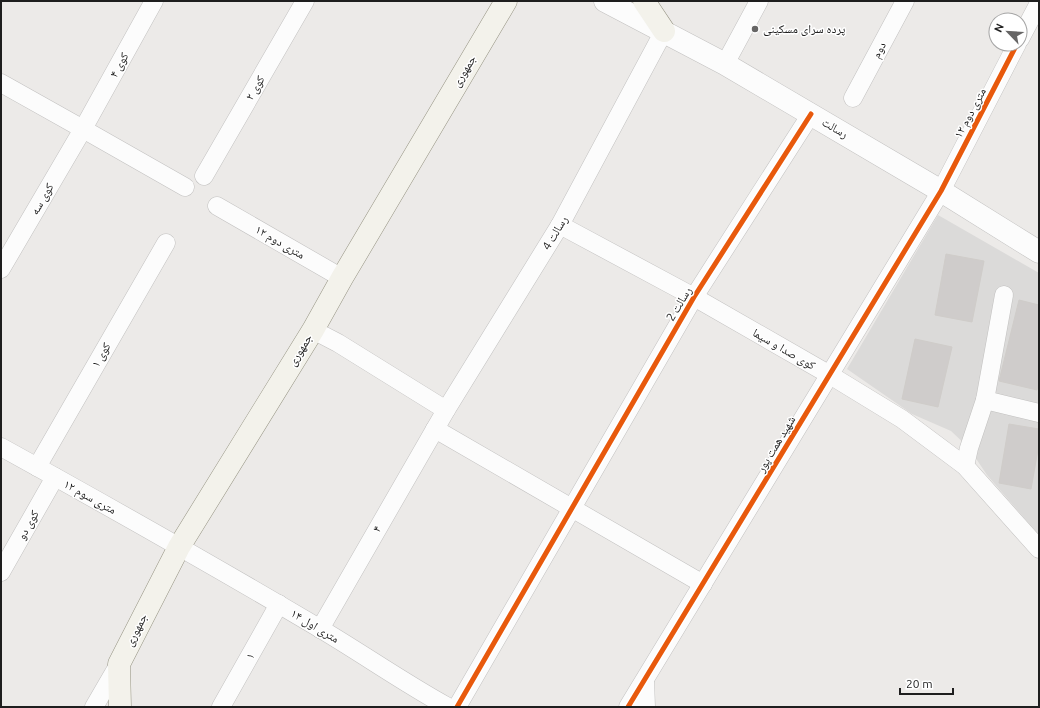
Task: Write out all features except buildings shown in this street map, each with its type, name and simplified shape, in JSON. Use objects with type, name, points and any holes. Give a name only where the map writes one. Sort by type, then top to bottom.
[{"type":"main road","name":"جمهوری","points":[[120,707],[119,664],[180,547],[313,330],[342,278],[506,1]]},
{"type":"main road","points":[[644,1],[664,31]]},
{"type":"street","name":"کوی ۴","points":[[83,129],[154,1]]},
{"type":"street","name":"کوی ۲","points":[[204,176],[305,1]]},
{"type":"street","name":"رسالت","points":[[605,1],[725,64],[941,191],[1039,252]]},
{"type":"street","points":[[725,64],[759,1]]},
{"type":"street","name":"دوم","points":[[853,98],[905,1]]},
{"type":"street","points":[[1028,23],[1039,2]]},
{"type":"street","name":"رسالت 4","points":[[435,429],[560,225],[664,31]]},
{"type":"street","name":"۱۲ متری دوم","points":[[941,191],[1013,52]]},
{"type":"street","points":[[1,83],[185,187]]},
{"type":"street","name":"رسالت 2","points":[[457,707],[694,297],[811,114]]},
{"type":"street","name":"کوی سه","points":[[1,269],[83,129]]},
{"type":"street","name":"شهید همت پور","points":[[628,707],[941,191]]},
{"type":"street","name":"۱۲ متری دوم","points":[[217,206],[342,278]]},
{"type":"street","name":"کوی صدا و سیما","points":[[560,225],[694,297],[830,375],[902,419],[965,466],[1039,549]]},
{"type":"street","name":"کوی ۱","points":[[36,467],[166,243]]},
{"type":"street","points":[[965,466],[968,448],[985,400],[1004,295]]},
{"type":"street","points":[[313,330],[338,343],[446,410]]},
{"type":"street","points":[[985,400],[1039,413]]},
{"type":"street","points":[[435,429],[703,584]]},
{"type":"street","name":"۴","points":[[320,629],[435,429]]},
{"type":"street","name":"۱۲ متری سوم","points":[[1,447],[180,547]]},
{"type":"street","name":"کوی دو","points":[[1,572],[55,477]]},
{"type":"street","name":"۱۴ متری اول","points":[[180,547],[320,629],[422,701],[448,707]]},
{"type":"street","name":"۱","points":[[221,707],[278,604]]},
{"type":"street","points":[[94,707],[119,664]]},
{"type":"street","points":[[645,680],[646,707]]},
{"type":"shaded area","points":[[938,215],[1039,273],[1039,535],[987,475],[969,448],[951,431],[912,414],[847,369]]},
{"type":"cycle path","points":[[628,707],[941,191],[1013,52]]},
{"type":"cycle path","points":[[457,707],[694,297],[811,114]]},
{"type":"place","name":"پرده سرای مسکینی","points":[[755,29]]}]
